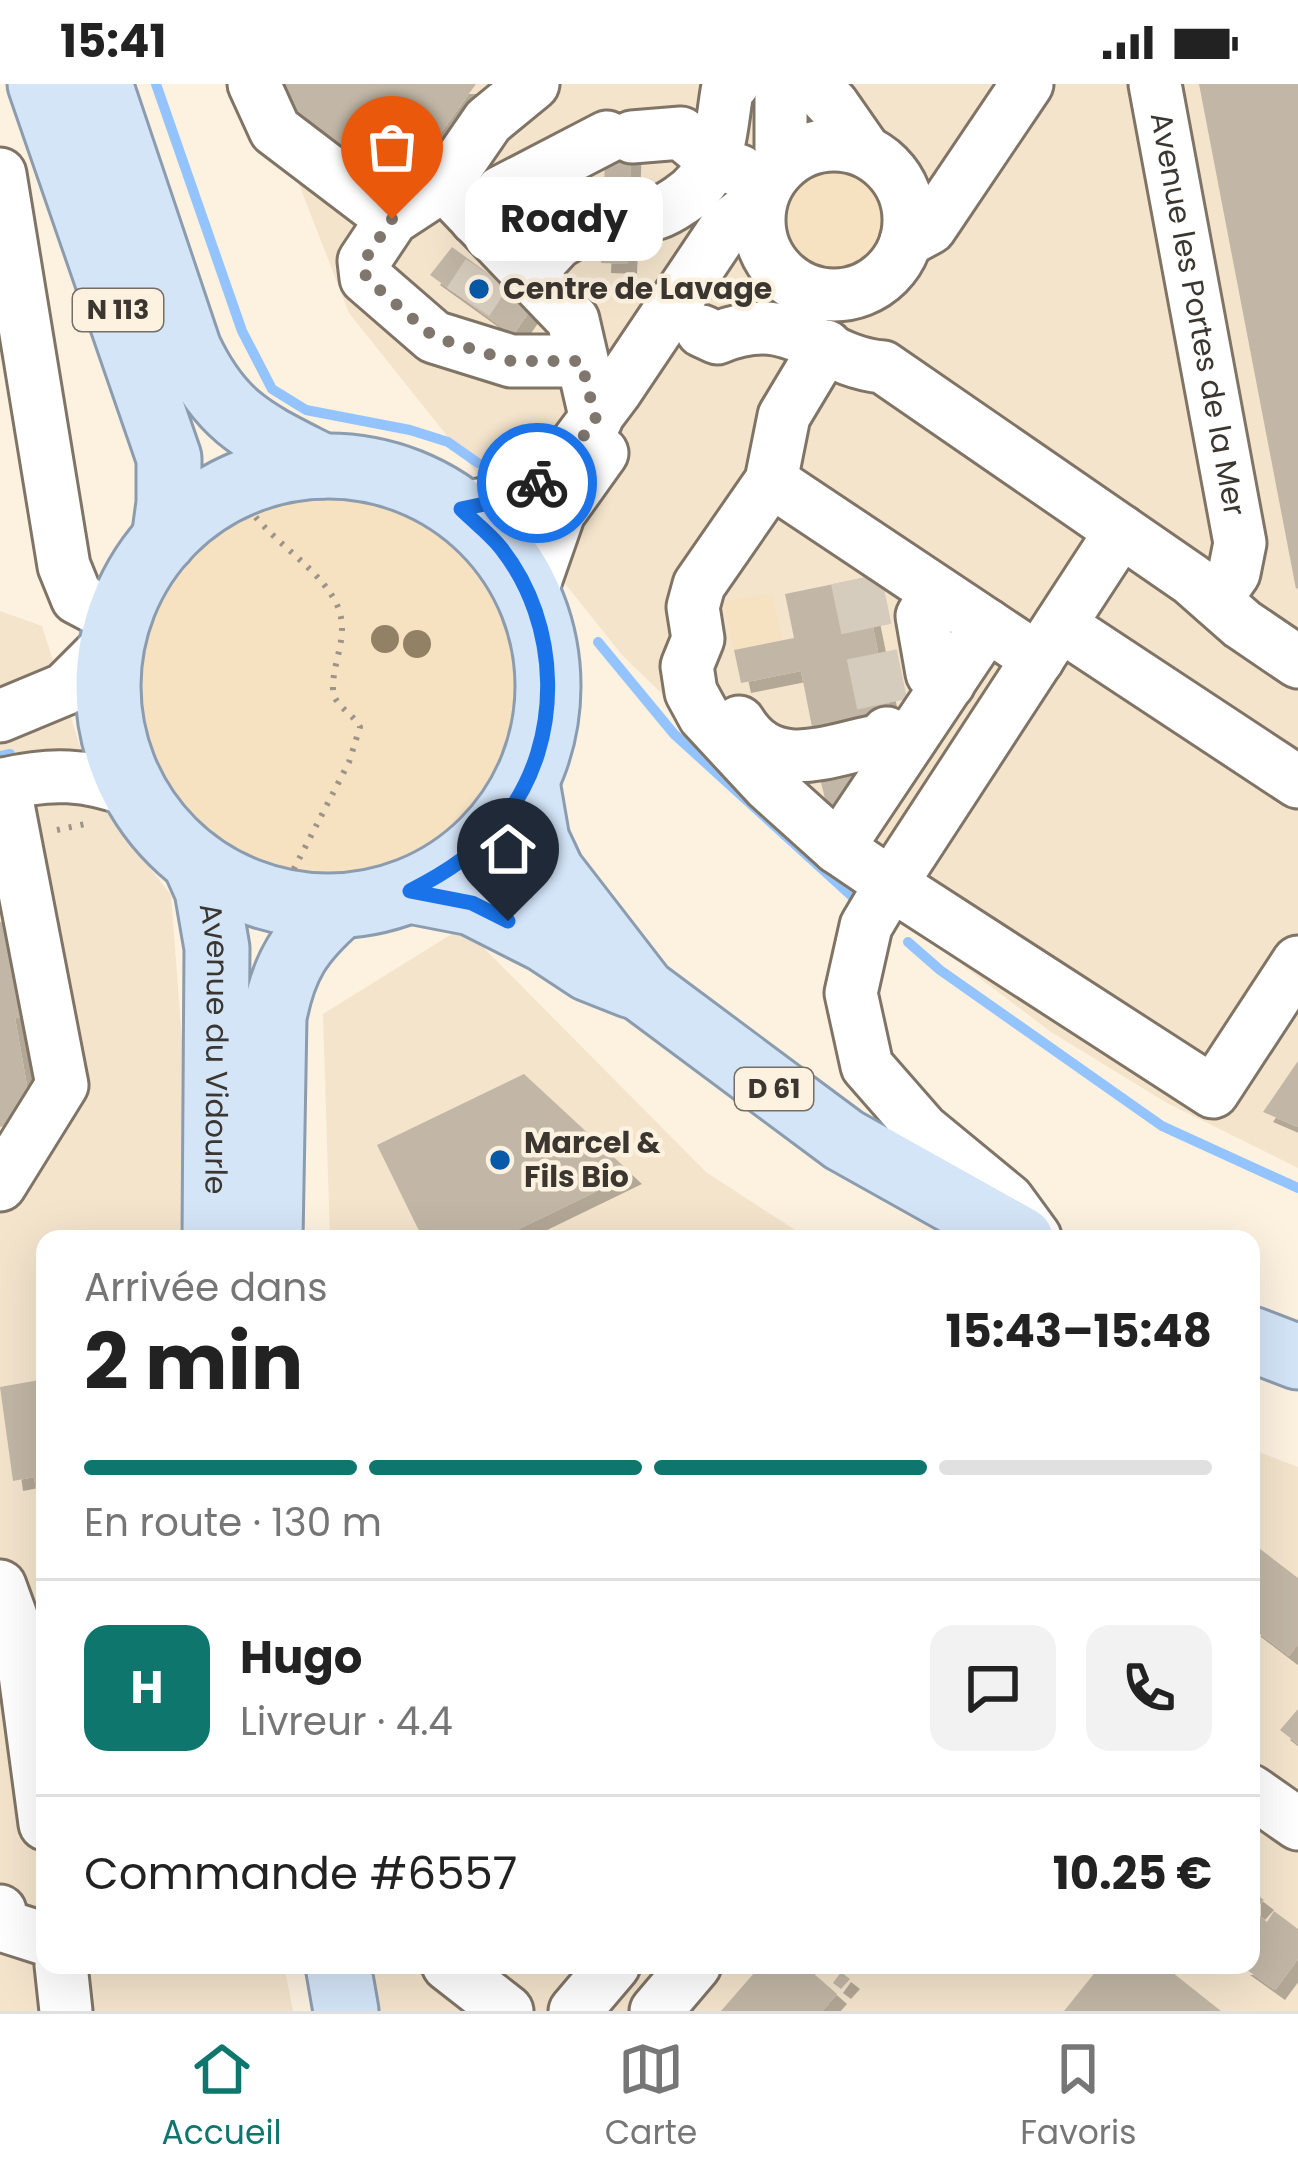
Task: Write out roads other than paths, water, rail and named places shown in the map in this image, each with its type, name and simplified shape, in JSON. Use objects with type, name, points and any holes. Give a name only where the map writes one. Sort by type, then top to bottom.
[{"type":"main road","name":"N 113","points":[[40,84],[169,458],[164,540]]},
{"type":"main road","name":"N 113","points":[[100,84],[188,349],[207,386],[248,429],[322,466]]},
{"type":"main road","points":[[322,466],[387,474],[418,484],[461,509],[501,548],[530,596],[544,641],[549,689],[542,737],[527,782],[506,817],[478,847],[446,872],[410,891],[339,907],[277,900],[227,883],[196,862],[141,802],[119,757],[108,680],[116,630],[137,578],[189,515],[236,487],[286,470],[322,466]]},
{"type":"main road","name":"D 61","points":[[527,782],[537,840],[552,872],[644,991]]},
{"type":"main road","name":"Avenue du Vidourle","points":[[196,862],[207,890],[218,948],[257,1230]]},
{"type":"main road","name":"D 61","points":[[410,891],[472,903],[589,969],[644,991],[844,1140],[1004,1230]]},
{"type":"main road","name":"Avenue du Vidourle","points":[[259,1230],[280,986],[292,958],[339,907]]},
{"type":"main road","points":[[1260,1342],[1298,1357]]},
{"type":"main road","points":[[313,1974],[319,2011]]},
{"type":"main road","points":[[340,1974],[346,2011]]},
{"type":"street","points":[[254,84],[275,130],[392,219],[479,263],[573,320],[596,420]]},
{"type":"street","points":[[533,84],[488,121],[479,263],[511,361],[581,361]]},
{"type":"street","points":[[781,84],[761,240],[772,263],[803,288],[826,346]]},
{"type":"street","points":[[530,596],[559,513],[667,363],[702,331],[707,316],[720,307],[803,288],[837,295],[875,282],[899,257],[906,241],[908,209],[897,178],[840,120],[813,84]]},
{"type":"street","points":[[461,509],[494,502],[555,472],[596,420],[724,228],[792,157],[836,144],[876,159],[952,153],[1007,84]]},
{"type":"street","points":[[906,241],[930,228],[1027,84]]},
{"type":"street","name":"Avenue les Portes de la Mer","points":[[1155,84],[1240,543],[1250,553],[1261,604],[1233,616]]},
{"type":"street","points":[[479,263],[557,243],[616,216],[655,217],[700,188],[716,162],[724,86]]},
{"type":"street","points":[[392,219],[364,261],[366,278],[434,337],[479,263],[501,192],[619,137],[681,133],[716,162],[770,182]]},
{"type":"street","points":[[0,174],[64,566],[77,598],[116,630],[65,689],[0,716]]},
{"type":"street","points":[[875,282],[876,342],[883,367]]},
{"type":"street","points":[[702,331],[717,338],[762,326],[795,333],[865,365],[883,367],[1121,531],[1298,662]]},
{"type":"street","points":[[826,346],[784,416],[771,481],[699,585],[693,607],[698,639],[715,660],[724,697],[744,731],[780,758],[881,740],[949,683],[987,626]]},
{"type":"street","points":[[771,481],[864,565],[936,592],[987,626],[1049,642],[1298,782]]},
{"type":"street","points":[[1030,1230],[1008,1200],[922,1130],[867,1066],[851,993],[866,926],[1121,531]]},
{"type":"street","points":[[936,592],[922,616],[932,673],[949,683]]},
{"type":"street","points":[[698,639],[687,666],[691,692],[704,716],[768,785],[838,848],[1214,1092],[1298,962]]},
{"type":"street","points":[[838,848],[892,731]]},
{"type":"street","points":[[0,1185],[62,1085],[2,784],[38,775],[96,778],[141,802]]},
{"type":"street","points":[[0,1586],[33,1642],[17,1739],[36,1797]]},
{"type":"street","points":[[1260,1798],[1298,1825]]},
{"type":"street","points":[[0,1911],[2,1925],[36,1937]]},
{"type":"street","points":[[62,1974],[67,2011]]},
{"type":"street","points":[[460,1974],[507,2011]]},
{"type":"street","points":[[575,2011],[606,1974]]},
{"type":"street","points":[[656,2011],[687,1974]]},
{"type":"waterway","points":[[156,84],[242,331],[272,389],[306,410],[448,442],[478,463]]},
{"type":"waterway","points":[[598,642],[674,734],[854,898]]},
{"type":"waterway","points":[[0,756],[10,754]]},
{"type":"waterway","points":[[908,942],[940,970],[1162,1126],[1298,1188]]},
{"type":"tunnel","points":[[468,302],[487,273]]},
{"type":"tunnel","points":[[856,579],[884,713]]},
{"type":"place","name":"Roady","points":[[392,219]]},
{"type":"place","name":"Centre de Lavage","points":[[479,289]]},
{"type":"place","name":"Marcel & Fils Bio","points":[[500,1160]]}]
